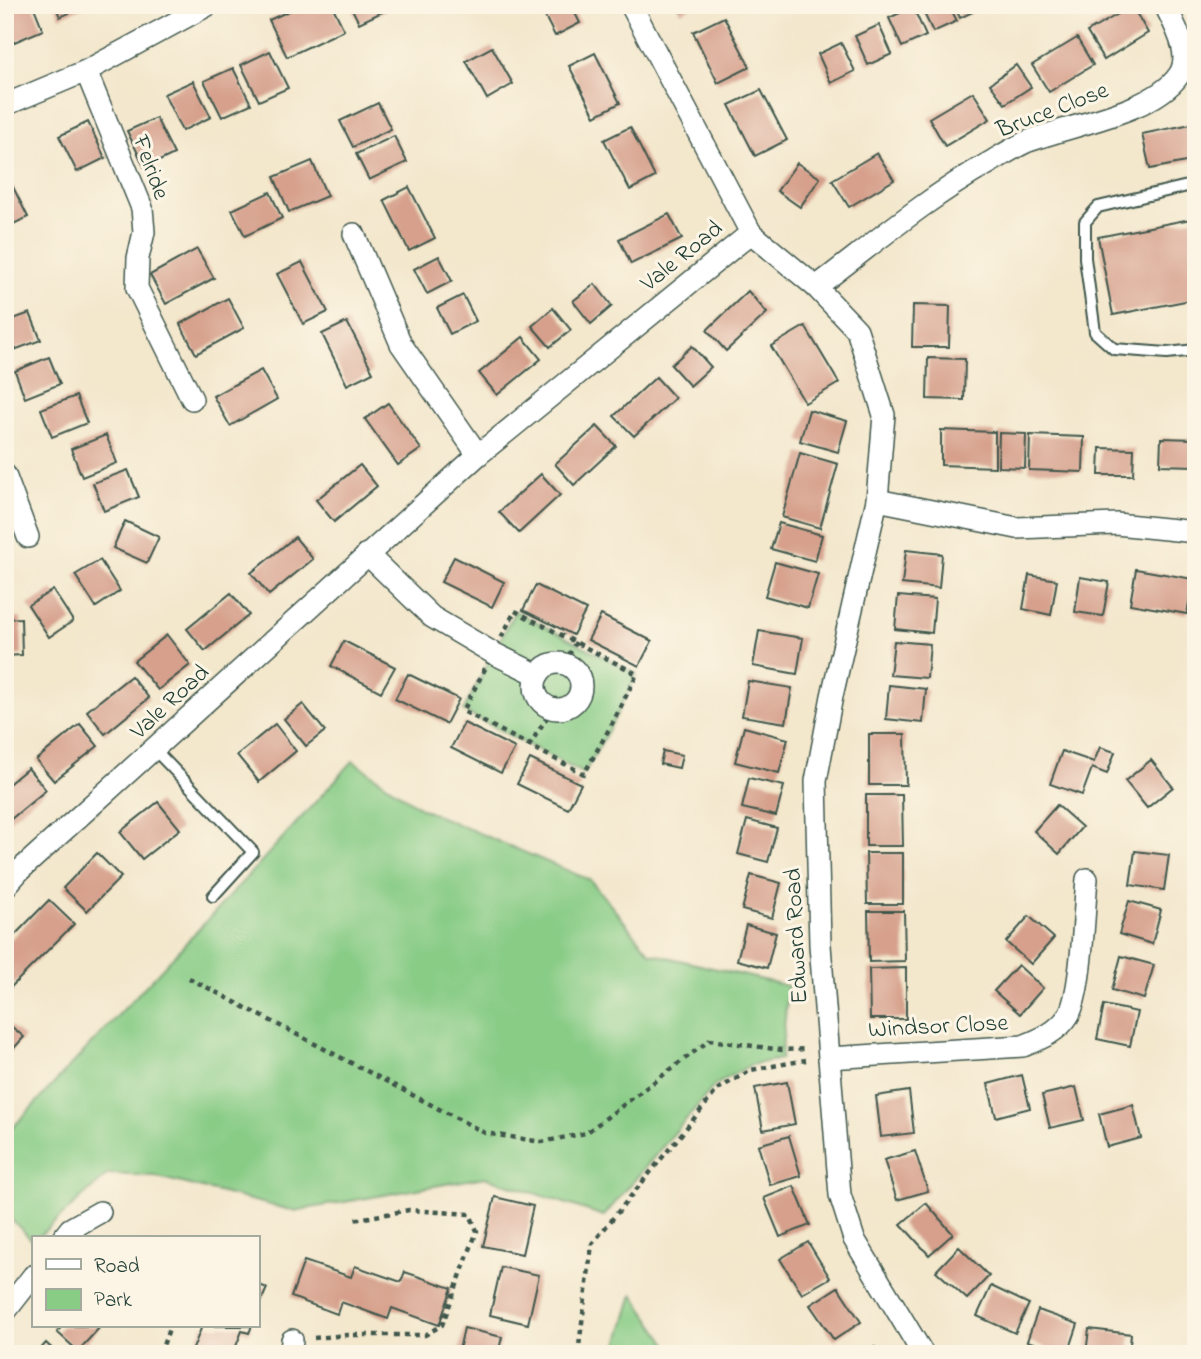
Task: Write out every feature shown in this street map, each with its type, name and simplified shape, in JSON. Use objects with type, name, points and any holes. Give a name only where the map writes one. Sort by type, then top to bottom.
[{"type":"street","points":[[5,105],[86,71],[208,5]]},
{"type":"street","name":"Vale Road","points":[[5,887],[19,871],[478,455],[751,233],[631,5]]},
{"type":"street","name":"Bruce Close","points":[[816,287],[946,187],[1024,143],[1140,104],[1166,88],[1180,74],[1184,58],[1177,29],[1165,5]]},
{"type":"street","name":"Felride","points":[[86,71],[142,208],[144,232],[138,258],[137,288],[192,400]]},
{"type":"street","name":"Edward Road","points":[[751,233],[816,287],[857,330],[884,415],[877,500],[832,696],[816,781],[820,945],[840,1195],[853,1239],[923,1354]]},
{"type":"street","points":[[354,234],[401,344],[478,455]]},
{"type":"street","points":[[5,475],[28,537]]},
{"type":"street","points":[[877,500],[1017,528],[1116,524],[1196,532]]},
{"type":"street","points":[[367,554],[432,617],[493,653],[538,675]]},
{"type":"street","points":[[564,664],[580,678],[580,694],[571,706],[552,709],[537,697],[535,682],[538,675],[549,665],[564,664]]},
{"type":"street","name":"Windsor Close","points":[[829,1053],[1023,1046],[1051,1034],[1069,1015],[1077,990],[1087,879]]},
{"type":"street","points":[[64,1236],[70,1228],[100,1212]]},
{"type":"street","points":[[5,1312],[32,1277]]},
{"type":"lane","points":[[1196,184],[1098,207],[1085,222],[1085,258],[1095,332],[1114,349],[1167,353],[1196,350]]},
{"type":"lane","points":[[155,750],[253,852],[213,896]]},
{"type":"path","points":[[564,664],[576,642]]},
{"type":"path","points":[[529,746],[552,709]]},
{"type":"path","points":[[189,978],[485,1133],[542,1142],[586,1133],[710,1040],[782,1050],[829,1053]]},
{"type":"path","points":[[578,1354],[592,1244],[718,1089],[751,1070],[829,1053]]},
{"type":"path","points":[[291,1347],[348,1335],[425,1335],[442,1325],[477,1231],[470,1214],[409,1210],[353,1220]]},
{"type":"path","points":[[160,1354],[169,1328]]},
{"type":"green space","points":[[515,611],[637,674],[584,774],[463,711]]},
{"type":"green space","points":[[353,761],[422,809],[590,880],[650,953],[788,986],[781,1059],[750,1065],[714,1086],[604,1216],[485,1177],[294,1211],[154,1176],[108,1174],[39,1236],[32,1236],[32,1240],[5,1213],[5,1136]]},
{"type":"green space","points":[[633,1294],[674,1354],[615,1354]]},
{"type":"building","points":[[12,5],[33,5],[43,30],[5,46],[5,8]]},
{"type":"building","points":[[55,5],[88,5],[60,17]]},
{"type":"building","points":[[302,5],[332,5],[344,30],[287,57],[269,20]]},
{"type":"building","points":[[350,5],[397,5],[359,23]]},
{"type":"building","points":[[539,5],[571,5],[580,23],[555,36]]},
{"type":"building","points":[[678,5],[696,5],[681,12]]},
{"type":"building","points":[[920,5],[949,5],[957,21],[933,32]]},
{"type":"building","points":[[954,5],[987,5],[960,18]]},
{"type":"building","points":[[1132,6],[1148,33],[1104,60],[1087,32]]},
{"type":"building","points":[[913,7],[926,36],[902,47],[889,18]]},
{"type":"building","points":[[724,17],[750,67],[718,83],[693,32]]},
{"type":"building","points":[[879,25],[892,54],[868,65],[855,36]]},
{"type":"building","points":[[1077,38],[1093,65],[1049,92],[1032,65]]},
{"type":"building","points":[[841,43],[855,71],[831,83],[818,54]]},
{"type":"building","points":[[492,47],[513,84],[487,99],[466,61]]},
{"type":"building","points":[[270,51],[288,88],[259,101],[241,65]]},
{"type":"building","points":[[595,53],[620,103],[595,116],[569,66]]},
{"type":"building","points":[[1016,65],[1031,87],[1005,104],[990,84]]},
{"type":"building","points":[[233,68],[251,104],[222,117],[204,81]]},
{"type":"building","points":[[193,81],[211,117],[182,131],[164,94]]},
{"type":"building","points":[[761,90],[787,140],[755,156],[729,105]]},
{"type":"building","points":[[973,92],[990,119],[945,146],[929,118]]},
{"type":"building","points":[[378,103],[391,129],[353,147],[340,121]]},
{"type":"building","points":[[156,118],[174,154],[145,168],[127,131]]},
{"type":"building","points":[[88,122],[105,158],[77,172],[59,136]]},
{"type":"building","points":[[1196,123],[1196,160],[1150,169],[1142,134]]},
{"type":"building","points":[[630,127],[655,177],[630,190],[604,140]]},
{"type":"building","points":[[394,136],[407,162],[369,180],[356,154]]},
{"type":"building","points":[[877,153],[894,180],[849,207],[832,180]]},
{"type":"building","points":[[312,161],[327,196],[289,212],[274,177]]},
{"type":"building","points":[[797,163],[820,178],[800,207],[777,191]]},
{"type":"building","points":[[10,181],[28,217],[5,228],[5,183]]},
{"type":"building","points":[[409,187],[435,238],[409,251],[384,200]]},
{"type":"building","points":[[270,192],[282,218],[245,236],[232,210]]},
{"type":"building","points":[[669,214],[682,239],[631,264],[619,239]]},
{"type":"building","points":[[1196,218],[1196,299],[1113,315],[1098,237]]},
{"type":"building","points":[[197,249],[214,278],[166,304],[150,275]]},
{"type":"building","points":[[439,256],[452,281],[427,294],[414,269]]},
{"type":"building","points":[[302,262],[328,312],[303,324],[277,274]]},
{"type":"building","points":[[595,284],[612,306],[591,324],[573,301]]},
{"type":"building","points":[[748,291],[767,313],[726,351],[707,330]]},
{"type":"building","points":[[463,295],[476,321],[450,334],[437,308]]},
{"type":"building","points":[[228,298],[244,328],[196,354],[180,324]]},
{"type":"building","points":[[913,305],[950,306],[949,347],[912,347]]},
{"type":"building","points":[[553,308],[571,330],[550,347],[532,326]]},
{"type":"building","points":[[30,313],[41,340],[6,353],[5,322]]},
{"type":"building","points":[[347,322],[373,372],[347,385],[322,334]]},
{"type":"building","points":[[805,326],[839,383],[805,403],[771,346]]},
{"type":"building","points":[[523,337],[541,359],[497,395],[479,373]]},
{"type":"building","points":[[692,346],[711,367],[690,386],[671,365]]},
{"type":"building","points":[[49,357],[60,384],[25,398],[15,371]]},
{"type":"building","points":[[928,358],[965,359],[964,400],[927,399]]},
{"type":"building","points":[[261,370],[277,399],[230,426],[213,396]]},
{"type":"building","points":[[656,377],[675,398],[634,436],[614,416]]},
{"type":"building","points":[[76,396],[87,423],[52,437],[41,409]]},
{"type":"building","points":[[388,403],[421,449],[398,465],[365,419]]},
{"type":"building","points":[[809,410],[847,421],[838,452],[800,441]]},
{"type":"building","points":[[597,426],[616,446],[574,485],[555,464]]},
{"type":"building","points":[[941,430],[995,432],[995,467],[941,465]]},
{"type":"building","points":[[999,433],[1026,434],[1025,468],[998,467]]},
{"type":"building","points":[[106,435],[117,463],[82,477],[71,449]]},
{"type":"building","points":[[1030,435],[1084,437],[1083,472],[1029,470]]},
{"type":"building","points":[[1161,438],[1195,439],[1195,466],[1160,465]]},
{"type":"building","points":[[1100,448],[1134,449],[1133,475],[1099,475]]},
{"type":"building","points":[[800,453],[838,464],[820,528],[782,517]]},
{"type":"building","points":[[360,465],[377,486],[334,522],[316,500]]},
{"type":"building","points":[[128,470],[139,497],[104,511],[93,483]]},
{"type":"building","points":[[541,474],[560,495],[519,533],[499,512]]},
{"type":"building","points":[[125,521],[159,537],[147,563],[113,548]]},
{"type":"building","points":[[779,523],[822,535],[815,561],[771,549]]},
{"type":"building","points":[[295,537],[313,559],[269,595],[251,573]]},
{"type":"building","points":[[906,550],[942,554],[939,588],[902,584]]},
{"type":"building","points":[[454,557],[504,582],[492,607],[441,582]]},
{"type":"building","points":[[100,560],[120,591],[96,607],[75,575]]},
{"type":"building","points":[[775,562],[818,574],[808,608],[765,596]]},
{"type":"building","points":[[1136,569],[1193,579],[1187,614],[1130,604]]},
{"type":"building","points":[[1029,575],[1057,580],[1051,615],[1023,609]]},
{"type":"building","points":[[1080,577],[1109,582],[1103,616],[1075,612]]},
{"type":"building","points":[[536,585],[586,610],[573,635],[523,610]]},
{"type":"building","points":[[53,590],[73,621],[49,637],[28,605]]},
{"type":"building","points":[[231,593],[249,615],[205,651],[187,629]]},
{"type":"building","points":[[898,596],[935,599],[932,633],[895,629]]},
{"type":"building","points":[[601,615],[652,641],[639,666],[588,640]]},
{"type":"building","points":[[21,618],[22,655],[5,656],[5,619]]},
{"type":"building","points":[[759,631],[803,638],[797,674],[753,666]]},
{"type":"building","points":[[167,635],[190,665],[158,690],[134,661]]},
{"type":"building","points":[[344,641],[395,667],[381,692],[331,666]]},
{"type":"building","points":[[894,641],[930,644],[927,678],[890,675]]},
{"type":"building","points":[[408,674],[459,699],[446,724],[395,699]]},
{"type":"building","points":[[131,676],[149,698],[105,734],[87,711]]},
{"type":"building","points":[[748,681],[792,688],[786,723],[742,716]]},
{"type":"building","points":[[889,685],[926,689],[923,723],[886,719]]},
{"type":"building","points":[[303,704],[325,731],[306,746],[284,719]]},
{"type":"building","points":[[464,723],[515,748],[501,773],[451,748]]},
{"type":"building","points":[[80,724],[98,746],[54,781],[36,760]]},
{"type":"building","points":[[275,724],[296,751],[259,782],[237,755]]},
{"type":"building","points":[[744,727],[788,739],[779,773],[735,762]]},
{"type":"building","points":[[869,734],[905,734],[906,785],[869,785]]},
{"type":"building","points":[[1100,747],[1115,752],[1107,774],[1092,768],[1082,795],[1050,784],[1062,751],[1094,762]]},
{"type":"building","points":[[663,751],[682,755],[679,768],[660,764]]},
{"type":"building","points":[[530,759],[581,784],[568,809],[517,784]]},
{"type":"building","points":[[1151,760],[1173,787],[1147,808],[1125,781]]},
{"type":"building","points":[[28,768],[46,790],[5,824],[5,787]]},
{"type":"building","points":[[749,778],[784,786],[776,816],[742,808]]},
{"type":"building","points":[[866,795],[902,795],[903,846],[866,846]]},
{"type":"building","points":[[158,802],[180,829],[142,859],[120,832]]},
{"type":"building","points":[[1057,805],[1082,827],[1059,854],[1034,831]]},
{"type":"building","points":[[747,820],[777,828],[768,862],[738,854]]},
{"type":"building","points":[[1135,851],[1169,855],[1164,890],[1130,885]]},
{"type":"building","points":[[97,853],[121,877],[87,911],[63,888]]},
{"type":"building","points":[[866,853],[903,853],[903,904],[867,904]]},
{"type":"building","points":[[751,875],[781,883],[772,918],[742,910]]},
{"type":"building","points":[[49,900],[74,924],[5,993],[5,945]]},
{"type":"building","points":[[1129,901],[1161,910],[1152,944],[1119,934]]},
{"type":"building","points":[[868,911],[904,911],[905,961],[869,962]]},
{"type":"building","points":[[1029,916],[1054,938],[1031,964],[1006,942]]},
{"type":"building","points":[[746,925],[776,933],[767,968],[737,960]]},
{"type":"building","points":[[1121,956],[1154,965],[1144,999],[1112,990]]},
{"type":"building","points":[[1018,965],[1043,988],[1020,1014],[994,991]]},
{"type":"building","points":[[906,968],[906,1019],[870,1019],[869,969]]},
{"type":"building","points":[[1104,1005],[1137,1012],[1130,1046],[1097,1039]]},
{"type":"building","points":[[5,1021],[24,1037],[5,1058]]},
{"type":"building","points":[[1022,1075],[1030,1108],[996,1117],[988,1084]]},
{"type":"building","points":[[787,1082],[795,1124],[763,1130],[755,1088]]},
{"type":"building","points":[[1076,1087],[1084,1120],[1050,1128],[1042,1095]]},
{"type":"building","points":[[909,1091],[914,1133],[881,1137],[876,1096]]},
{"type":"building","points":[[1133,1105],[1141,1138],[1107,1147],[1099,1114]]},
{"type":"building","points":[[789,1136],[801,1176],[770,1185],[758,1145]]},
{"type":"building","points":[[915,1151],[928,1191],[897,1200],[884,1160]]},
{"type":"building","points":[[794,1186],[810,1225],[780,1237],[764,1198]]},
{"type":"building","points":[[495,1197],[533,1206],[522,1254],[483,1246]]},
{"type":"building","points":[[926,1203],[953,1234],[929,1255],[901,1224]]},
{"type":"building","points":[[808,1242],[830,1278],[802,1294],[780,1259]]},
{"type":"building","points":[[959,1247],[989,1276],[967,1299],[936,1271]]},
{"type":"building","points":[[304,1261],[351,1277],[355,1266],[401,1282],[405,1272],[452,1288],[439,1325],[392,1308],[388,1319],[341,1302],[337,1314],[291,1297]]},
{"type":"building","points":[[501,1267],[539,1275],[528,1324],[490,1315]]},
{"type":"building","points":[[259,1285],[267,1288],[259,1306]]},
{"type":"building","points":[[991,1286],[1029,1304],[1015,1333],[977,1316]]},
{"type":"building","points":[[838,1287],[861,1322],[834,1340],[810,1305]]},
{"type":"building","points":[[1038,1310],[1078,1324],[1068,1354],[1027,1341]]},
{"type":"building","points":[[60,1328],[99,1328],[78,1351],[57,1332]]},
{"type":"building","points":[[201,1328],[251,1328],[249,1333],[242,1331],[233,1354],[191,1354]]},
{"type":"building","points":[[464,1328],[502,1337],[498,1354],[458,1354]]},
{"type":"building","points":[[1089,1329],[1131,1334],[1129,1354],[1086,1354]]},
{"type":"building","points":[[46,1343],[58,1354],[36,1354]]},
{"type":"building","points":[[875,1347],[876,1354],[843,1354],[843,1351]]}]
